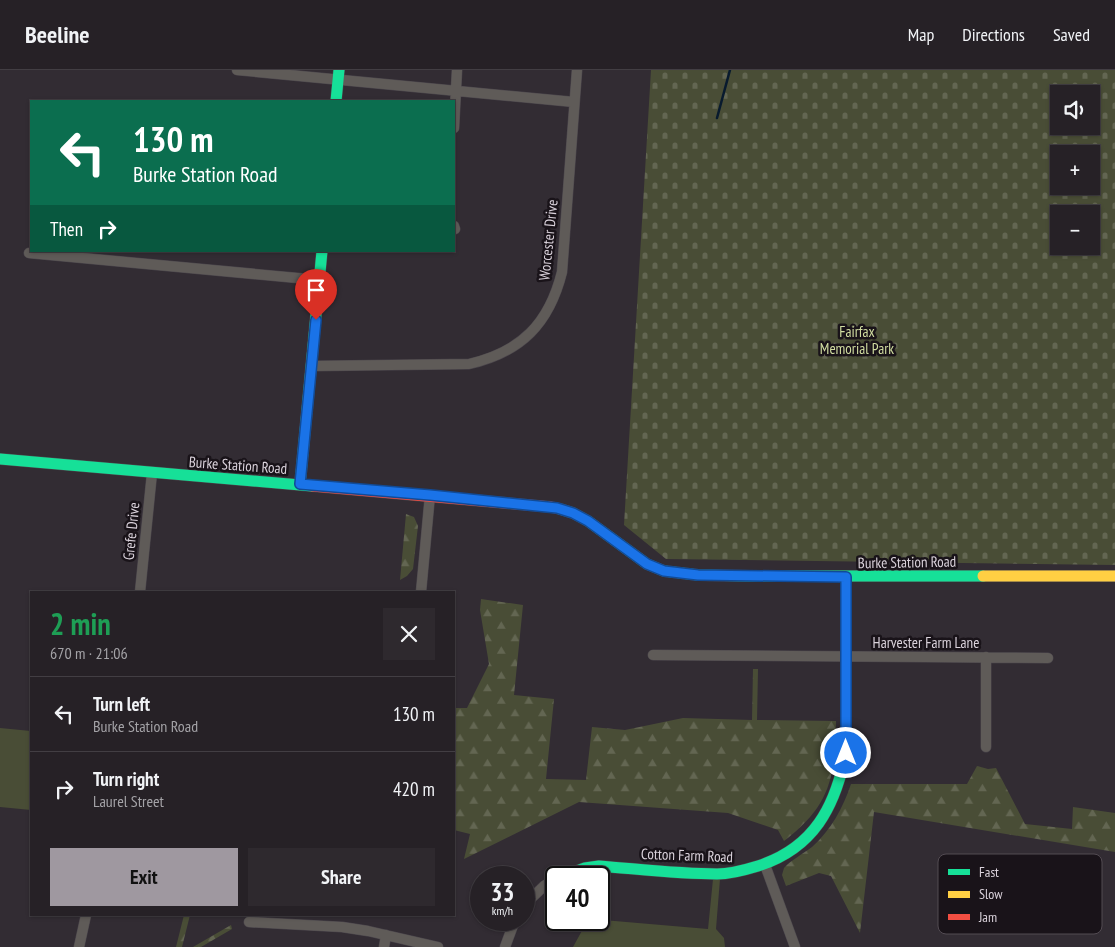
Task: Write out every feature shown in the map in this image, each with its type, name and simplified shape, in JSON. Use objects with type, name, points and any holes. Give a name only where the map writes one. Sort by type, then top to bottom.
[{"type":"street","points":[[237,70],[339,75],[456,91],[574,102]]},
{"type":"street","points":[[455,110],[457,70]]},
{"type":"street","name":"Worcester Drive","points":[[314,366],[469,364],[486,360],[502,353],[518,344],[531,333],[541,321],[555,297],[562,272],[577,70]]},
{"type":"street","points":[[336,100],[339,75]]},
{"type":"street","points":[[300,484],[314,366],[322,252]]},
{"type":"street","points":[[29,253],[319,280]]},
{"type":"street","name":"Burke Station Road","points":[[0,459],[152,474],[430,495],[557,508],[573,513],[588,521],[647,564],[673,573],[846,577],[1115,576]]},
{"type":"street","name":"Grefe Drive","points":[[140,591],[152,474]]},
{"type":"street","points":[[421,591],[430,495]]},
{"type":"street","name":"Cotton Farm Road","points":[[610,867],[718,874],[733,873],[765,865],[795,847],[812,832],[826,813],[838,790],[846,753],[846,577]]},
{"type":"street","name":"Harvester Farm Lane","points":[[653,655],[1048,658]]},
{"type":"street","points":[[986,657],[986,747]]},
{"type":"street","points":[[765,865],[795,947]]},
{"type":"street","name":"Cotton Farm Road","points":[[535,895],[545,885]]},
{"type":"street","points":[[80,947],[86,916]]},
{"type":"street","points":[[249,922],[342,927],[438,947]]},
{"type":"street","points":[[505,947],[510,931]]},
{"type":"street","points":[[384,947],[386,936]]},
{"type":"green space","name":"Fairfax Memorial Park","points":[[651,70],[1115,70],[1115,565],[666,559],[624,525]]},
{"type":"green space","points":[[406,514],[414,517],[418,526],[413,569],[400,580]]},
{"type":"green space","points":[[481,599],[523,605],[514,695],[554,699],[546,779],[586,780],[592,727],[625,730],[683,718],[752,720],[753,669],[758,669],[757,720],[836,721],[832,774],[821,802],[800,828],[784,841],[778,830],[728,813],[579,802],[464,859],[470,834],[455,830],[455,708],[467,708],[489,664],[480,610]]},
{"type":"green space","points":[[0,728],[30,731],[30,810],[0,807]]},
{"type":"green space","points":[[977,766],[988,769],[996,768],[1025,824],[1072,829],[1073,807],[1115,813],[1115,852],[874,812],[860,933],[831,876],[819,873],[786,886],[782,875],[784,868],[812,847],[831,826],[851,784],[967,784]]},
{"type":"green space","points":[[713,879],[720,879],[716,929],[724,938],[725,947],[573,947],[582,931],[610,931],[610,921],[708,929]]},
{"type":"green space","points":[[184,916],[190,916],[182,947],[176,947]]},
{"type":"green space","points":[[231,925],[232,929],[201,947],[193,947]]},
{"type":"waterway","points":[[717,118],[730,70]]},
{"type":"traffic: fast","points":[[336,100],[339,70]]},
{"type":"traffic: fast","points":[[300,484],[322,252]]},
{"type":"traffic: fast","points":[[0,459],[312,486]]},
{"type":"traffic: fast","points":[[560,509],[588,521],[647,564],[664,571],[698,575],[750,576],[983,576]]},
{"type":"traffic: fast","points":[[610,867],[688,873],[732,873],[758,866],[777,858],[808,837],[828,808],[846,753],[846,577]]},
{"type":"traffic: slow","points":[[983,576],[1115,576]]},
{"type":"traffic: jam","points":[[312,486],[560,509]]},
{"type":"route","points":[[316,320],[300,484],[557,508],[580,516],[647,564],[673,573],[846,577],[846,753]]}]
